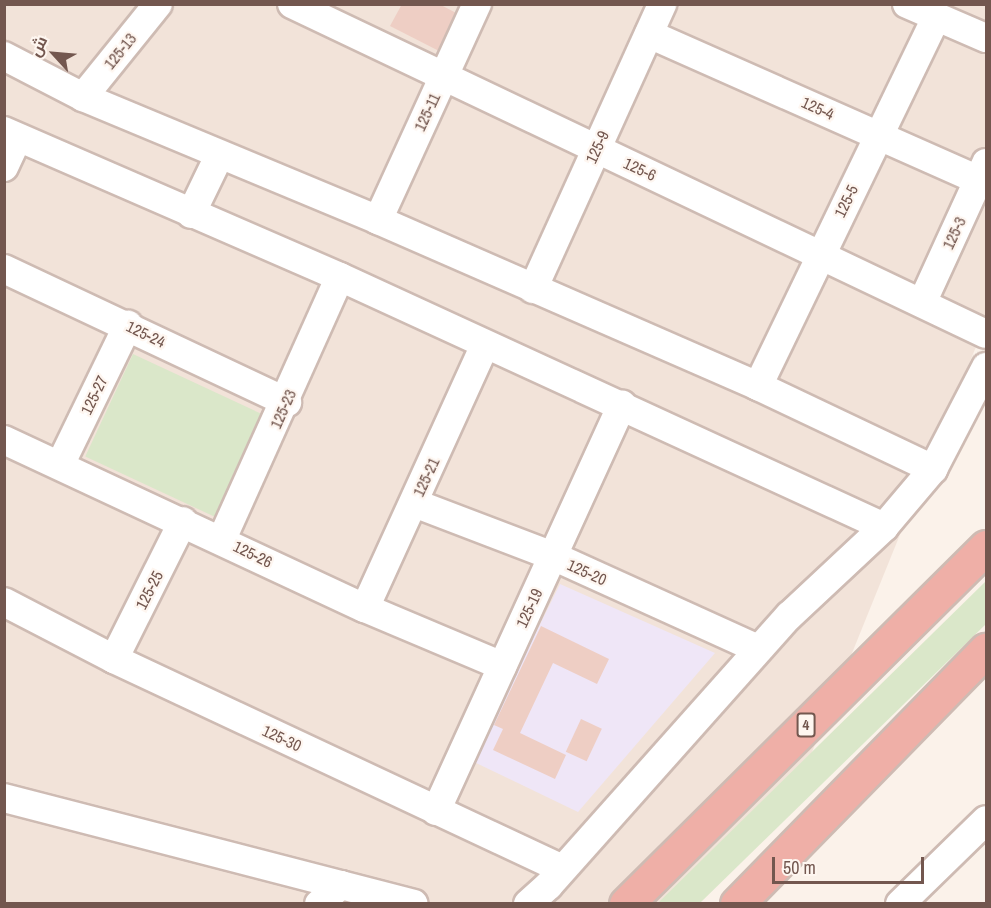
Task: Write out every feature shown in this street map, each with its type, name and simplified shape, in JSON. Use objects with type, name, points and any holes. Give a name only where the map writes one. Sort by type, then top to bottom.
[{"type":"highway","name":"4","points":[[626,903],[987,547]]},
{"type":"highway","points":[[737,903],[987,650]]},
{"type":"street","name":"125-13","points":[[83,97],[158,4]]},
{"type":"street","name":"125-6","points":[[292,4],[987,334]]},
{"type":"street","name":"125-11","points":[[378,220],[477,4]]},
{"type":"street","name":"125-9","points":[[533,289],[662,4]]},
{"type":"street","points":[[907,4],[987,38]]},
{"type":"street","name":"125-5","points":[[758,387],[936,17]]},
{"type":"street","name":"125-4","points":[[649,34],[878,134],[984,175]]},
{"type":"street","points":[[4,56],[83,97],[219,156],[378,220],[758,387],[933,469]]},
{"type":"street","points":[[4,167],[11,135],[340,277],[884,527]]},
{"type":"street","points":[[191,214],[219,156]]},
{"type":"street","name":"125-3","points":[[922,303],[984,175]]},
{"type":"street","name":"125-24","points":[[4,269],[128,325],[287,402]]},
{"type":"street","name":"125-23","points":[[222,539],[287,402],[340,277]]},
{"type":"street","name":"125-27","points":[[60,465],[128,325]]},
{"type":"street","name":"125-21","points":[[365,608],[485,345]]},
{"type":"street","points":[[528,903],[562,869],[758,649],[884,527],[933,469],[987,367]]},
{"type":"street","name":"125-19","points":[[436,811],[622,405]]},
{"type":"street","name":"125-26","points":[[4,440],[222,539],[365,608],[502,666]]},
{"type":"street","name":"125-20","points":[[414,502],[553,556],[758,649]]},
{"type":"street","name":"125-25","points":[[114,659],[183,521]]},
{"type":"street","name":"125-30","points":[[4,602],[114,659],[562,869]]},
{"type":"street","points":[[4,798],[414,903]]},
{"type":"street","points":[[900,903],[987,820]]},
{"type":"street","points":[[319,903],[341,885]]},
{"type":"shaded area","points":[[5,5],[986,5],[986,322],[795,794],[683,903],[5,904]]},
{"type":"shaded area","points":[[560,584],[715,653],[578,812],[472,761]]},
{"type":"green space","points":[[133,354],[264,415],[216,517],[85,456]]},
{"type":"green space","points":[[986,581],[986,624],[700,903],[658,903]]},
{"type":"building","points":[[402,4],[439,4],[460,15],[441,52],[390,26]]},
{"type":"building","points":[[541,626],[609,659],[597,684],[553,663],[520,733],[566,755],[555,779],[493,750],[503,729],[494,725]]},
{"type":"building","points":[[581,719],[602,729],[587,761],[566,752]]}]
